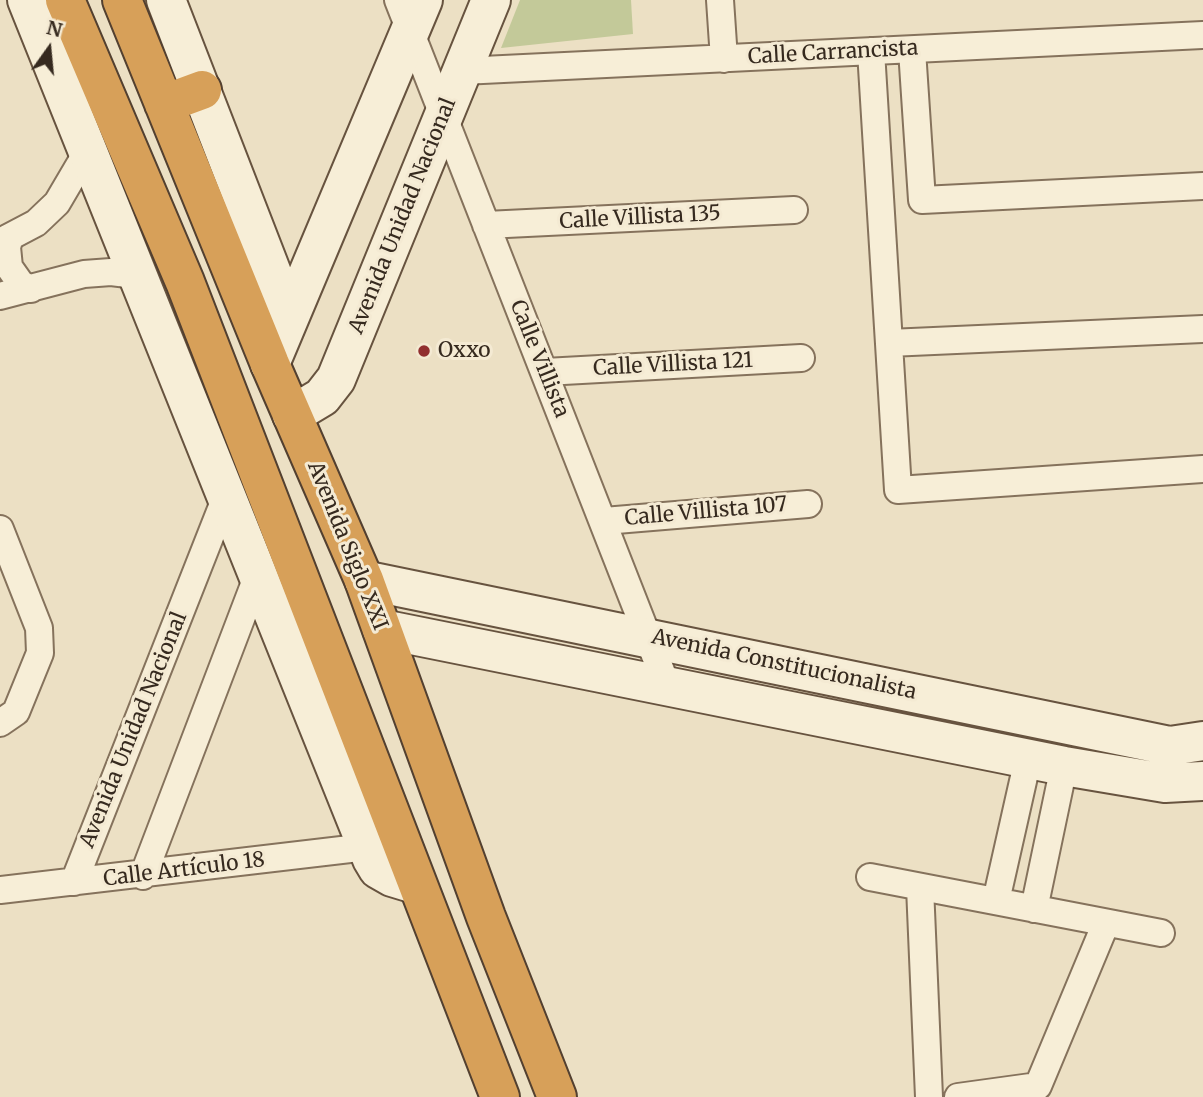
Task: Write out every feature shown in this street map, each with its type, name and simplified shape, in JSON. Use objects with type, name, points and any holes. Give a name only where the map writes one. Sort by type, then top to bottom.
[{"type":"highway","points":[[65,0],[185,282],[415,884],[500,1097]]},
{"type":"highway","name":"Avenida Siglo XXI","points":[[122,0],[270,364],[364,580],[486,917],[557,1097]]},
{"type":"highway","points":[[164,104],[202,90]]},
{"type":"highway","points":[[185,282],[201,295],[213,311],[252,410],[262,417],[277,420],[292,415]]},
{"type":"highway","points":[[437,935],[486,917]]},
{"type":"street","points":[[27,0],[367,848],[378,869],[415,884]]},
{"type":"street","points":[[166,0],[289,317]]},
{"type":"street","name":"Avenida Unidad Nacional","points":[[292,415],[322,397],[337,379],[491,0]]},
{"type":"street","points":[[720,0],[723,59]]},
{"type":"street","points":[[270,364],[410,11]]},
{"type":"street","name":"Calle Villista","points":[[410,11],[443,116],[667,686]]},
{"type":"street","name":"Calle Carrancista","points":[[462,71],[1203,35]]},
{"type":"street","points":[[912,50],[922,200],[1203,186]]},
{"type":"street","points":[[872,51],[898,490],[1203,469]]},
{"type":"street","points":[[31,289],[21,284],[9,267],[5,239],[36,223],[57,203],[74,179],[87,152]]},
{"type":"street","name":"Calle Villista 135","points":[[486,225],[794,210]]},
{"type":"street","points":[[0,296],[83,274],[111,272],[136,275]]},
{"type":"street","points":[[889,343],[1203,329]]},
{"type":"street","name":"Calle Villista 121","points":[[545,372],[800,358]]},
{"type":"street","name":"Avenida Unidad Nacional","points":[[74,882],[225,499]]},
{"type":"street","name":"Calle Villista 107","points":[[604,521],[808,504]]},
{"type":"street","points":[[0,529],[39,628],[40,653],[16,712],[0,723]]},
{"type":"street","points":[[143,876],[257,577]]},
{"type":"street","name":"Avenida Constitucionalista","points":[[364,580],[1170,746],[1203,741]]},
{"type":"street","name":"Avenida Constitucionalista","points":[[382,629],[1064,766],[1165,783],[1203,781]]},
{"type":"street","points":[[996,901],[1028,759]]},
{"type":"street","points":[[1034,909],[1064,766]]},
{"type":"street","name":"Calle Artículo 18","points":[[0,891],[367,848]]},
{"type":"street","points":[[870,877],[1161,933]]},
{"type":"street","points":[[920,887],[929,1097]]},
{"type":"street","points":[[958,1097],[1038,1086],[1106,923]]},
{"type":"green space","points":[[520,0],[631,0],[633,34],[501,48]]},
{"type":"place","name":"Oxxo","points":[[424,351]]}]
